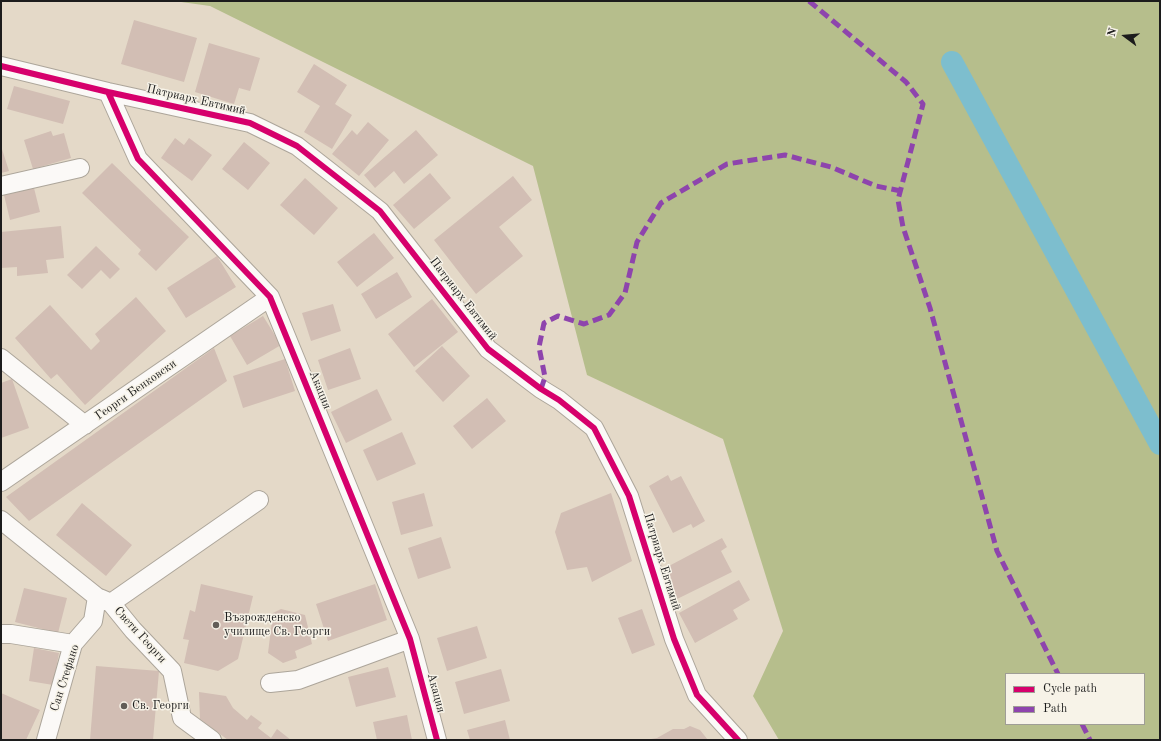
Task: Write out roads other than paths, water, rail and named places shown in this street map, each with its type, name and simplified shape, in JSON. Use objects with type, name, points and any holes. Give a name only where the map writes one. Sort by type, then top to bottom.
[{"type":"street","name":"Патриарх Евтимий","points":[[1,66],[108,92],[250,123],[297,146],[380,211],[488,349],[541,389],[559,400],[594,428],[629,496],[674,639],[697,695],[738,740]]},
{"type":"street","name":"Акация","points":[[108,92],[138,159],[270,298],[410,639],[437,740]]},
{"type":"street","points":[[1,186],[80,168]]},
{"type":"street","name":"Георги Бенковски","points":[[1,482],[270,298]]},
{"type":"street","points":[[1,358],[85,424]]},
{"type":"street","points":[[104,600],[259,500]]},
{"type":"street","name":"Свети Георги","points":[[1,520],[104,600],[133,630],[172,671],[182,718],[212,740]]},
{"type":"street","name":"Сан Стефано","points":[[46,740],[73,644],[93,621],[104,600]]},
{"type":"street","points":[[1,634],[11,634],[73,644]]},
{"type":"street","points":[[270,683],[298,680],[410,639]]},
{"type":"waterway","points":[[952,62],[1160,444]]},
{"type":"place","name":"Възрожденско училище Св. Георги","points":[[216,625]]},
{"type":"place","name":"Св. Георги","points":[[124,706]]}]
